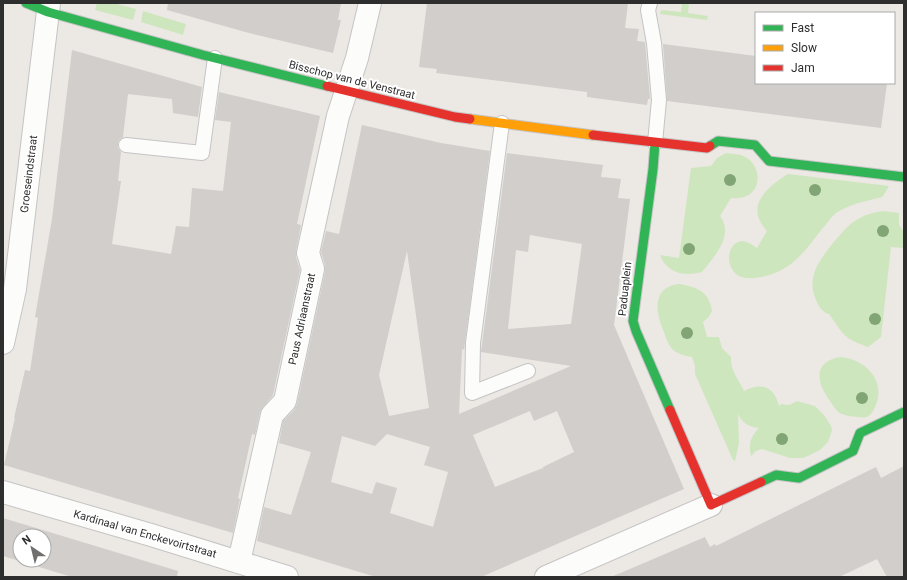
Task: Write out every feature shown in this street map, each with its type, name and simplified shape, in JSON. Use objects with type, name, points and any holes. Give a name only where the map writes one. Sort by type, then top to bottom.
[{"type":"street","name":"Bisschop van de Venstraat","points":[[26,3],[48,8],[216,58],[455,117],[655,143]]},
{"type":"street","name":"Paus Adriaanstraat","points":[[239,562],[272,415],[285,400],[313,269],[308,253],[338,116],[357,58],[370,3]]},
{"type":"street","name":"Groeseindstraat","points":[[3,343],[15,289],[48,8]]},
{"type":"street","points":[[655,143],[707,148],[718,141],[755,145],[769,162],[904,177]]},
{"type":"street","name":"Paduaplein","points":[[655,143],[633,322],[711,505]]},
{"type":"street","points":[[546,577],[711,505],[776,474],[799,478],[853,451],[860,433],[904,412]]},
{"type":"street","name":"Kardinaal van Enckevoirtstraat","points":[[3,492],[287,577]]},
{"type":"lane","points":[[650,3],[648,10],[654,43],[659,100],[655,143]]},
{"type":"lane","points":[[126,145],[202,153],[216,58]]},
{"type":"lane","points":[[502,123],[473,344],[472,393],[528,372]]},
{"type":"green space","points":[[97,3],[113,3],[136,9],[133,20],[95,10]]},
{"type":"green space","points":[[682,3],[689,3],[688,13],[708,16],[707,20],[660,14],[661,10],[681,12]]},
{"type":"green space","points":[[143,11],[186,24],[183,35],[141,22]]},
{"type":"green space","points":[[726,153],[741,155],[749,159],[757,173],[755,188],[750,194],[742,198],[731,198],[720,216],[724,223],[725,231],[721,246],[702,272],[683,274],[671,270],[660,255],[679,258],[691,168],[711,166],[717,158]]},
{"type":"green space","points":[[788,174],[889,186],[882,197],[861,202],[844,208],[836,213],[808,247],[786,267],[767,276],[745,278],[739,276],[734,272],[730,264],[729,258],[732,248],[734,244],[743,241],[750,243],[757,248],[767,231],[760,222],[758,205],[766,191]]},
{"type":"green space","points":[[883,211],[899,213],[899,225],[904,232],[904,248],[891,247],[881,337],[868,347],[853,341],[845,335],[829,314],[820,308],[812,285],[815,270],[823,256],[842,232],[856,220],[865,215]]},
{"type":"green space","points":[[680,284],[692,287],[702,292],[711,304],[712,311],[709,317],[703,322],[707,337],[719,337],[722,348],[731,357],[733,371],[744,391],[756,387],[766,388],[774,394],[779,406],[781,404],[789,405],[797,401],[815,406],[824,415],[832,430],[828,442],[820,450],[802,458],[790,458],[762,449],[756,451],[751,456],[751,440],[759,428],[746,424],[738,414],[739,443],[735,461],[733,460],[695,374],[695,366],[692,357],[672,349],[667,341],[661,324],[658,309],[660,295],[664,290],[671,286]]},
{"type":"green space","points":[[840,357],[850,359],[867,368],[877,383],[879,392],[877,401],[873,411],[868,416],[857,417],[840,413],[836,410],[825,394],[820,380],[821,368],[825,363]]},
{"type":"building","points":[[168,3],[341,3],[338,20],[341,20],[333,53],[249,33],[167,10]]},
{"type":"building","points":[[427,3],[628,3],[625,28],[639,29],[637,41],[645,42],[650,99],[648,99],[647,105],[587,97],[587,92],[436,73],[437,69],[419,67]]},
{"type":"building","points":[[663,44],[755,56],[755,84],[887,84],[881,128],[667,101]]},
{"type":"building","points":[[72,50],[202,87],[198,117],[173,113],[172,99],[128,94],[123,137],[119,140],[118,144],[118,148],[121,152],[118,181],[121,181],[112,244],[171,254],[176,226],[189,227],[192,188],[223,191],[231,122],[215,120],[219,92],[320,116],[297,224],[301,225],[296,251],[296,257],[300,270],[273,395],[260,412],[255,435],[252,434],[238,498],[240,499],[233,533],[4,465],[25,370],[30,371],[38,318],[35,317],[52,219]]},
{"type":"building","points":[[362,125],[441,143],[490,151],[464,350],[462,349],[459,414],[571,366],[481,352],[507,153],[603,165],[601,177],[621,179],[618,198],[630,199],[614,325],[684,489],[481,577],[376,577],[257,541],[264,507],[291,515],[311,452],[279,443],[283,421],[294,410],[297,404],[325,272],[325,265],[321,252],[326,231],[339,234]],"holes":[[[530,235],[582,244],[571,324],[508,329],[516,250],[528,252]],[[407,251],[429,408],[389,416],[379,375]],[[530,411],[534,421],[557,411],[574,452],[543,468],[495,487],[473,435]],[[387,434],[430,447],[424,465],[448,472],[433,527],[390,513],[397,488],[376,482],[372,494],[331,482],[342,436],[375,446]]]},
{"type":"building","points":[[904,466],[904,577],[887,577],[877,559],[839,577],[611,577],[705,537],[710,547],[715,544],[716,546],[876,467],[881,478]]},
{"type":"building","points":[[3,518],[36,528],[12,528],[12,559],[3,556]]},
{"type":"building","points":[[52,533],[178,571],[177,577],[72,577],[42,568],[52,568]]},
{"type":"traffic: fast","points":[[26,3],[48,12],[203,55],[327,86]]},
{"type":"traffic: fast","points":[[710,146],[718,141],[755,145],[769,161],[904,177]]},
{"type":"traffic: fast","points":[[655,143],[653,169],[633,321],[670,410]]},
{"type":"traffic: fast","points":[[761,482],[776,475],[799,478],[853,451],[860,433],[904,412]]},
{"type":"traffic: slow","points":[[470,119],[593,135]]},
{"type":"traffic: jam","points":[[327,86],[455,117],[470,119]]},
{"type":"traffic: jam","points":[[593,135],[707,148],[710,146]]},
{"type":"traffic: jam","points":[[670,410],[711,505],[761,482]]}]
